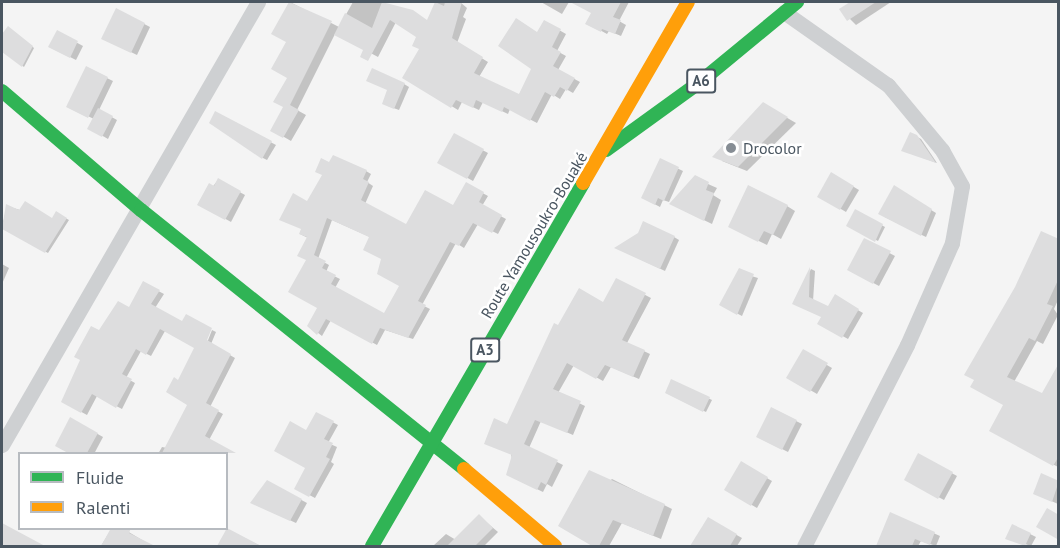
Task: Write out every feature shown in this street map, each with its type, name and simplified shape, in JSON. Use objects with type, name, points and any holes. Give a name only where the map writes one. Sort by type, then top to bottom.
[{"type":"main road","name":"Route Yamousoukro-Bouaké","points":[[372,546],[688,2]]},
{"type":"main road","name":"A6","points":[[600,154],[700,82],[796,2]]},
{"type":"main road","points":[[2,91],[141,210],[431,442],[555,546]]},
{"type":"street","points":[[2,445],[141,210],[258,2]]},
{"type":"street","points":[[784,12],[888,85],[942,150],[962,186],[952,243],[906,345],[804,546]]},
{"type":"building","points":[[289,2],[332,21],[290,105],[299,110],[283,138],[270,131],[283,107],[273,102],[287,78],[271,69],[286,42],[271,34]]},
{"type":"building","points":[[382,2],[413,10],[427,20],[435,2],[444,6],[445,2],[462,2],[452,38],[483,57],[474,73],[519,94],[531,69],[498,46],[516,18],[537,32],[544,20],[561,29],[552,47],[561,52],[553,66],[575,78],[567,91],[560,87],[554,97],[545,92],[530,121],[504,107],[502,112],[476,100],[473,108],[456,100],[451,108],[402,78],[419,49],[412,46],[416,37],[390,20],[368,61],[360,57],[363,50],[334,35],[345,13],[372,28]]},
{"type":"building","points":[[570,2],[621,2],[613,17],[621,20],[615,34],[602,29],[601,32],[585,24],[591,13]]},
{"type":"building","points":[[850,2],[876,2],[847,21],[839,9]]},
{"type":"building","points":[[116,8],[145,23],[131,53],[101,39]]},
{"type":"building","points":[[8,26],[33,46],[22,67],[2,52],[2,34]]},
{"type":"building","points":[[57,30],[78,41],[70,58],[48,47]]},
{"type":"building","points":[[86,66],[108,77],[88,118],[66,107]]},
{"type":"building","points":[[372,68],[405,83],[394,109],[382,104],[387,90],[366,81]]},
{"type":"building","points":[[763,102],[788,117],[738,167],[712,157]]},
{"type":"building","points":[[98,108],[113,116],[102,137],[87,129]]},
{"type":"building","points":[[215,111],[272,141],[262,159],[209,123]]},
{"type":"building","points":[[910,132],[917,135],[936,163],[901,151]]},
{"type":"building","points":[[454,133],[484,149],[467,179],[437,163]]},
{"type":"building","points":[[333,155],[367,170],[363,179],[369,182],[361,200],[406,224],[425,190],[453,205],[466,182],[484,192],[479,202],[502,215],[492,233],[473,223],[459,246],[450,242],[418,301],[426,305],[408,338],[380,328],[372,344],[326,319],[317,335],[307,326],[317,308],[288,292],[306,260],[297,256],[307,237],[299,234],[301,229],[279,220],[293,193],[307,201],[322,175],[315,172],[321,158],[329,162]],"holes":[[[327,218],[369,237],[363,250],[381,259],[377,274],[399,286],[384,313],[331,284],[336,275],[322,268],[326,261],[314,255]]]},
{"type":"building","points":[[660,158],[679,167],[664,201],[658,198],[655,205],[641,198]]},
{"type":"building","points":[[831,172],[854,186],[840,210],[817,197]]},
{"type":"building","points":[[695,175],[709,182],[706,190],[714,193],[704,221],[669,204]]},
{"type":"building","points":[[218,178],[241,191],[225,220],[197,205],[209,183],[214,186]]},
{"type":"building","points":[[748,185],[788,205],[773,235],[764,231],[758,242],[728,227]]},
{"type":"building","points":[[894,185],[932,209],[921,236],[878,214]]},
{"type":"building","points":[[25,201],[52,218],[56,211],[67,218],[45,253],[2,229],[6,204],[19,210]]},
{"type":"building","points":[[855,209],[883,224],[875,242],[846,226]]},
{"type":"building","points":[[643,221],[675,236],[660,269],[614,248],[638,233]]},
{"type":"building","points":[[1041,231],[1059,239],[1059,278],[1047,304],[1053,306],[1035,341],[1029,338],[1007,377],[1042,393],[1059,363],[1059,456],[1053,466],[989,431],[1003,405],[970,387],[974,380],[964,375],[1015,287]]},
{"type":"building","points":[[864,238],[891,251],[873,284],[847,270]]},
{"type":"building","points":[[810,267],[809,297],[828,306],[835,294],[859,309],[842,338],[817,324],[821,317],[792,304]]},
{"type":"building","points":[[739,268],[754,274],[737,315],[719,305]]},
{"type":"building","points":[[616,278],[646,293],[622,340],[645,350],[633,377],[605,365],[596,379],[567,363],[553,389],[581,401],[567,433],[535,420],[524,444],[558,460],[546,485],[541,482],[537,490],[506,475],[512,455],[484,444],[494,418],[507,424],[554,323],[558,325],[579,288],[603,302]]},
{"type":"building","points":[[143,281],[160,290],[151,304],[182,321],[186,314],[212,328],[207,340],[231,354],[206,403],[219,410],[205,436],[236,453],[163,452],[187,405],[166,392],[174,377],[178,380],[194,348],[160,329],[146,355],[136,349],[122,374],[132,379],[116,408],[92,394],[81,413],[61,402],[80,360],[74,357],[91,326],[99,330],[118,301],[129,307]]},
{"type":"building","points":[[803,349],[828,363],[810,392],[786,378]]},
{"type":"building","points":[[671,379],[710,397],[703,412],[665,393]]},
{"type":"building","points":[[771,407],[797,420],[782,450],[756,437]]},
{"type":"building","points":[[316,412],[334,421],[324,439],[333,443],[326,457],[330,459],[309,497],[294,489],[305,468],[274,451],[290,421],[306,430]]},
{"type":"building","points":[[70,417],[98,433],[88,452],[66,452],[55,446]]},
{"type":"building","points":[[918,453],[953,472],[938,499],[904,480]]},
{"type":"building","points":[[741,461],[768,477],[751,506],[724,490]]},
{"type":"building","points":[[589,470],[665,504],[653,536],[613,520],[599,546],[592,546],[558,526]]},
{"type":"building","points":[[1041,473],[1059,481],[1052,502],[1033,494]]},
{"type":"building","points":[[267,480],[302,499],[290,521],[250,503]]},
{"type":"building","points":[[1047,508],[1059,515],[1059,540],[1036,527]]},
{"type":"building","points":[[890,512],[935,532],[930,545],[915,539],[912,546],[876,546]]},
{"type":"building","points":[[479,514],[493,528],[475,546],[447,546]]},
{"type":"building","points":[[708,517],[737,534],[730,546],[690,546]]},
{"type":"building","points":[[2,523],[45,546],[2,546]]},
{"type":"building","points":[[1012,524],[1031,533],[1025,546],[1005,539]]},
{"type":"building","points":[[228,529],[261,546],[217,546]]},
{"type":"building","points":[[110,530],[130,530],[129,533],[155,546],[101,546]]},
{"type":"traffic: fast","points":[[606,150],[700,82],[797,2]]},
{"type":"traffic: fast","points":[[2,91],[141,210],[464,469]]},
{"type":"traffic: fast","points":[[372,546],[583,183]]},
{"type":"traffic: slow","points":[[583,183],[688,2]]},
{"type":"traffic: slow","points":[[464,469],[555,546]]},
{"type":"place","name":"Drocolor","points":[[731,148]]}]
